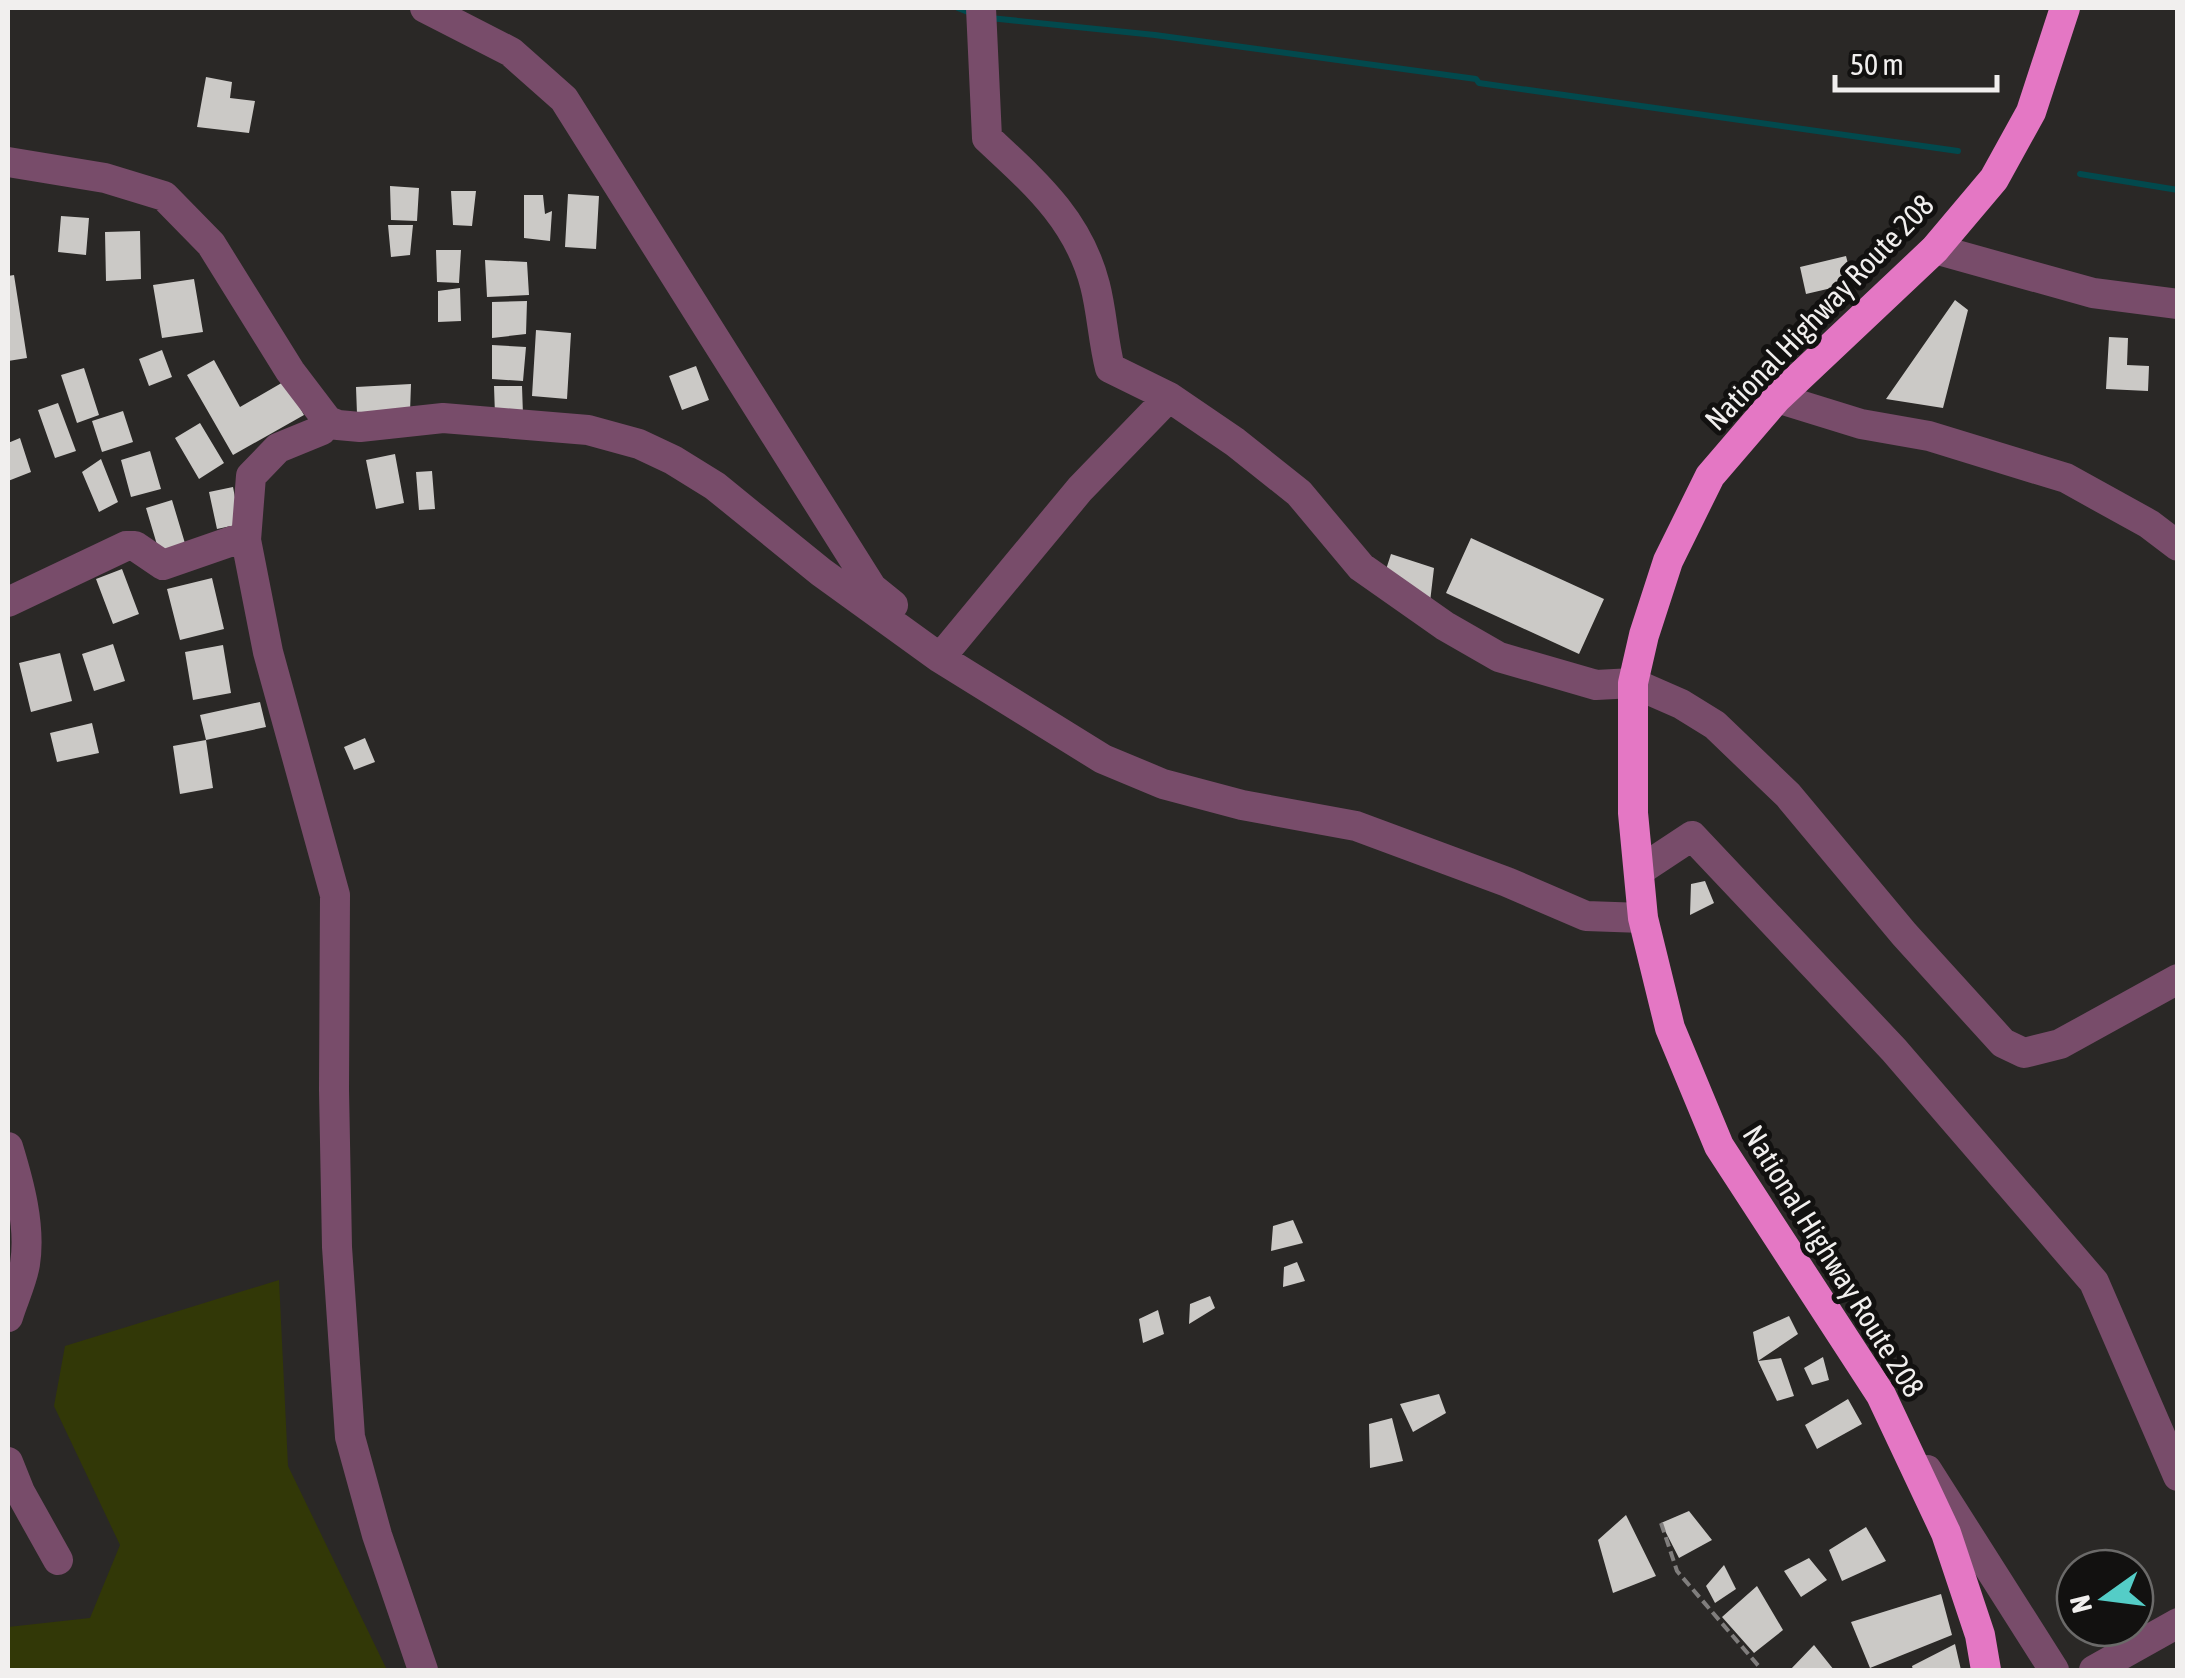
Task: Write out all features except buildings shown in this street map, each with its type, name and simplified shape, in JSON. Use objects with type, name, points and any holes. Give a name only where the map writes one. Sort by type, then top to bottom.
[{"type":"highway","name":"National Highway Route 208","points":[[1986,1670],[1980,1635],[1946,1533],[1881,1395],[1719,1146],[1670,1028],[1643,918],[1633,813],[1632,683],[1668,561],[1710,476],[1777,398],[1935,248],[1994,178],[2031,112],[2065,8]]},
{"type":"street","points":[[425,8],[512,52],[564,99],[872,588],[942,654]]},
{"type":"street","points":[[981,8],[987,138],[1053,199],[1082,249],[1094,282],[1110,368],[1169,397],[1235,442],[1299,493],[1361,568],[1445,626],[1499,657],[1596,686],[1632,683],[1681,704],[1716,725],[1788,795],[1904,934],[2003,1044],[2024,1053],[2060,1044],[2178,979]]},
{"type":"street","points":[[8,162],[105,178],[164,196],[211,244],[290,371],[328,421],[338,426],[443,418],[588,430],[639,444],[715,486],[836,583],[1103,760],[1162,784],[1242,805],[1356,826],[1586,916],[1643,918]]},
{"type":"street","points":[[1935,248],[2093,293],[2178,304]]},
{"type":"street","points":[[942,654],[1080,489],[1169,397]]},
{"type":"street","points":[[1777,398],[1861,424],[1948,442],[2066,478],[2149,524],[2178,546]]},
{"type":"street","points":[[328,421],[322,430],[278,448],[252,476],[246,540],[268,652],[336,895],[337,1247],[352,1447],[377,1535],[424,1670]]},
{"type":"street","points":[[8,602],[126,546],[135,546],[164,566],[238,539],[246,540]]},
{"type":"street","points":[[1639,871],[1692,836],[1894,1050],[2094,1282],[2178,1476]]},
{"type":"street","points":[[8,1147],[19,1184],[26,1238],[25,1266],[8,1318]]},
{"type":"street","points":[[1881,1395],[2054,1670]]},
{"type":"street","points":[[8,1462],[58,1560]]},
{"type":"street","points":[[2094,1670],[2178,1623]]},
{"type":"path","points":[[1661,1523],[1677,1570],[1762,1670]]},
{"type":"green space","points":[[279,1280],[288,1466],[387,1670],[8,1670],[8,1627],[90,1618],[120,1545],[54,1406],[65,1346]]},
{"type":"waterway","points":[[958,8],[973,14]]},
{"type":"waterway","points":[[990,18],[1155,35],[1476,79],[1479,83],[1958,151]]},
{"type":"waterway","points":[[2080,174],[2178,190]]}]
